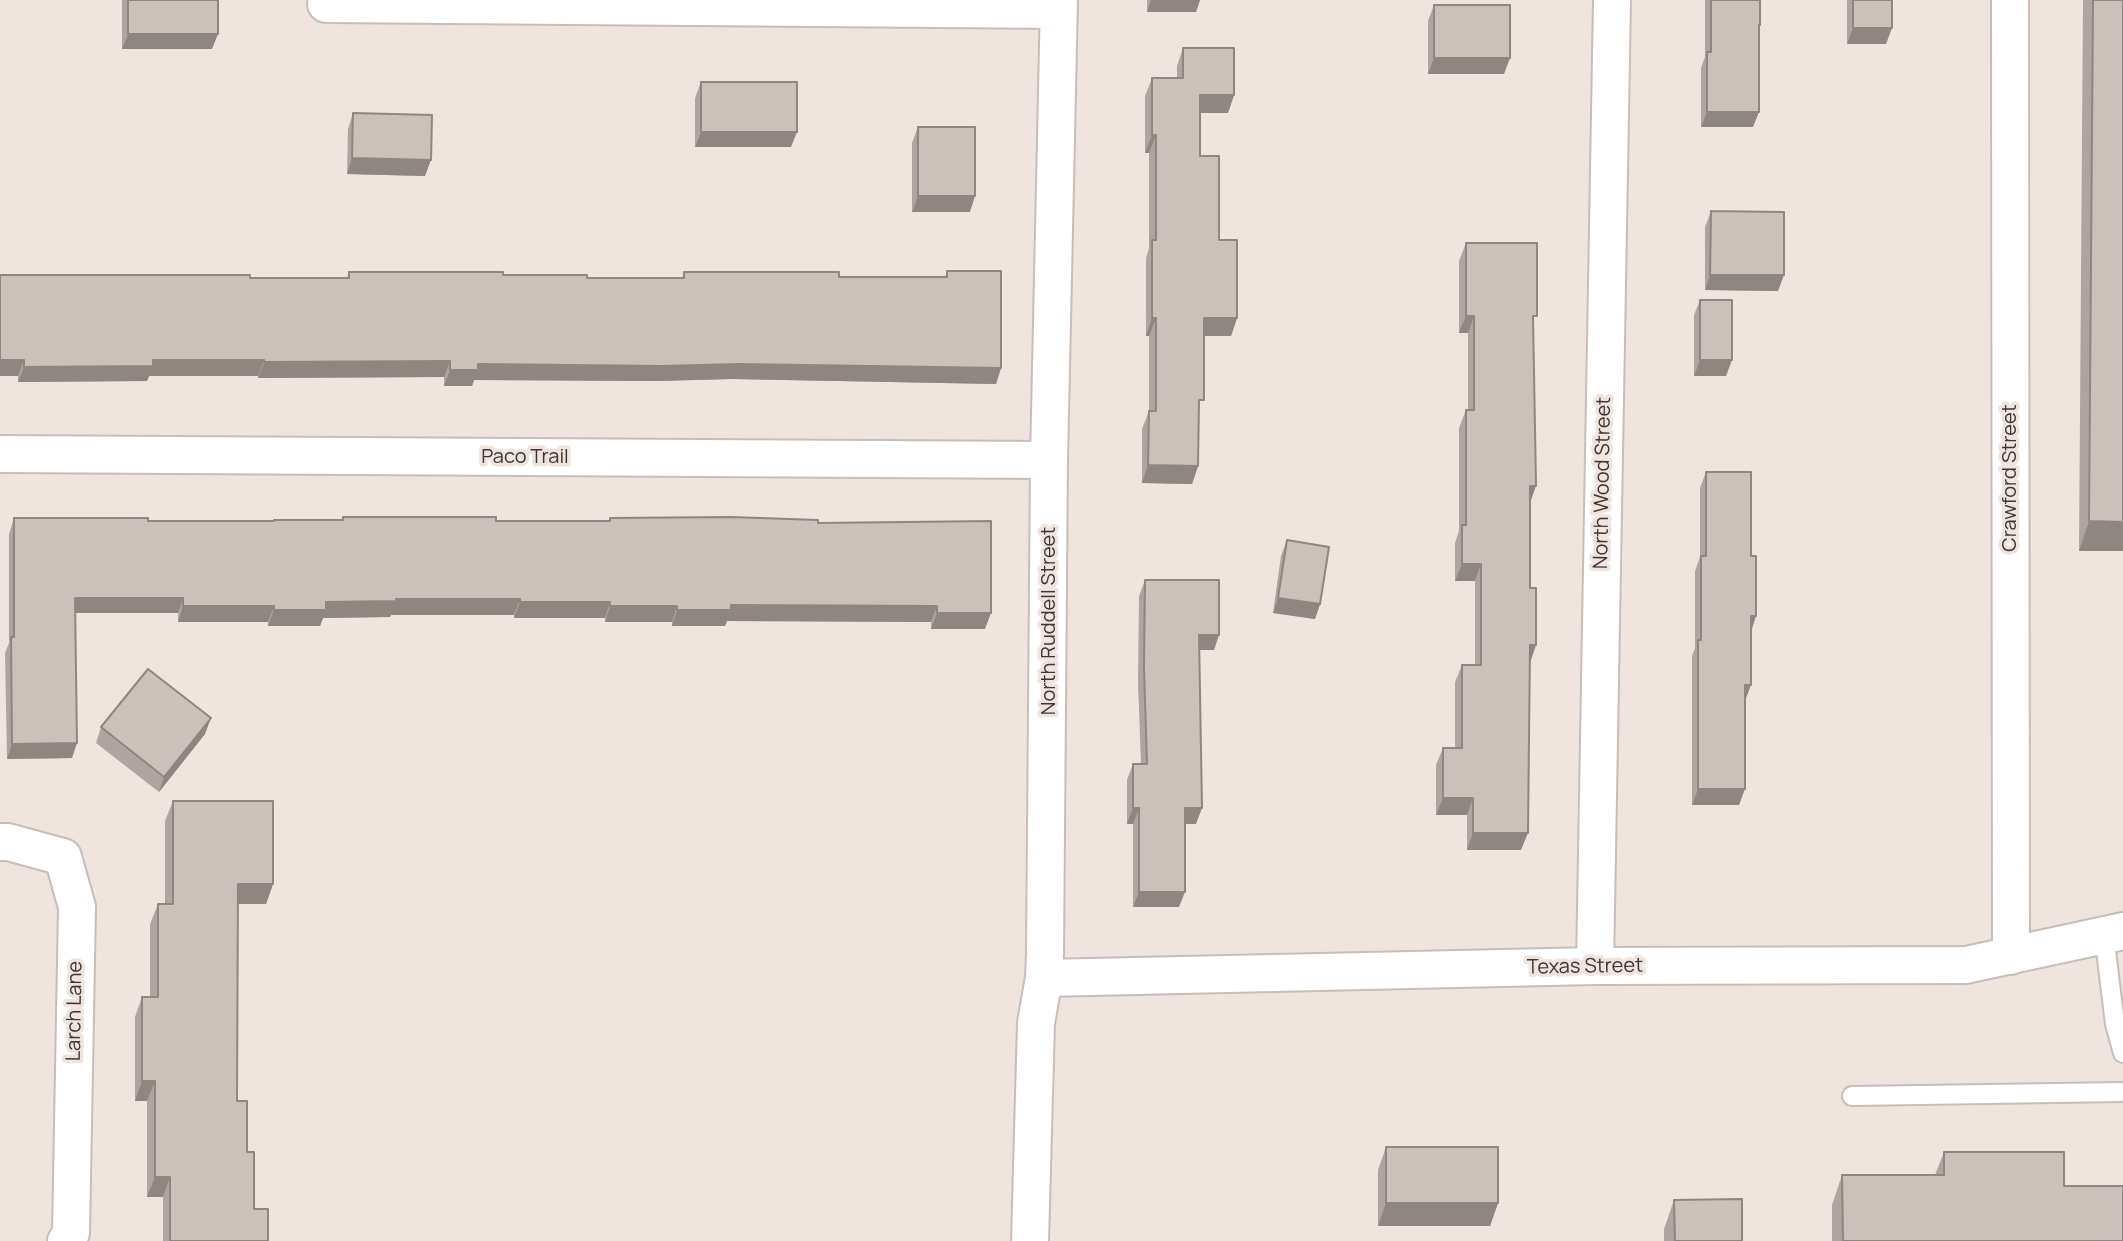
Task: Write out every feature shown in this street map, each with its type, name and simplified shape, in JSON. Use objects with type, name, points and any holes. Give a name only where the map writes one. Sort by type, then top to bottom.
[{"type":"street","name":"North Wood Street","points":[[1595,966],[1612,0]]},
{"type":"street","name":"Crawford Street","points":[[2010,0],[2011,956]]},
{"type":"street","points":[[326,4],[1059,5]]},
{"type":"street","name":"North Ruddell Street","points":[[1030,1241],[1036,1023],[1044,978],[1049,460],[1059,5]]},
{"type":"street","name":"Paco Trail","points":[[0,454],[1049,460]]},
{"type":"street","name":"Larch Lane","points":[[0,842],[63,857],[77,907],[68,1237]]},
{"type":"street","name":"Texas Street","points":[[1044,978],[1595,966],[1966,965],[2113,933]]},
{"type":"lane","points":[[2113,933],[2115,1024],[2123,1053]]},
{"type":"lane","points":[[1852,1096],[2123,1092]]},
{"type":"building","points":[[128,0],[218,0],[218,34],[128,34]]},
{"type":"building","points":[[1711,0],[1760,0],[1759,112],[1707,112]]},
{"type":"building","points":[[1853,0],[1892,0],[1892,28],[1853,28]]},
{"type":"building","points":[[2093,0],[2123,0],[2123,522],[2089,521]]},
{"type":"building","points":[[1434,5],[1510,5],[1510,58],[1434,58]]},
{"type":"building","points":[[1183,48],[1234,48],[1234,95],[1200,95],[1200,156],[1219,156],[1219,240],[1237,240],[1237,318],[1204,318],[1204,400],[1199,400],[1198,466],[1148,465],[1149,411],[1156,411],[1152,240],[1156,240],[1156,135],[1152,135],[1152,78],[1183,78]]},
{"type":"building","points":[[701,82],[797,82],[797,132],[701,132]]},
{"type":"building","points":[[353,113],[432,115],[431,160],[352,158]]},
{"type":"building","points":[[918,127],[975,127],[975,196],[918,196]]},
{"type":"building","points":[[1711,211],[1784,212],[1784,275],[1710,275]]},
{"type":"building","points":[[1466,243],[1537,243],[1537,316],[1533,316],[1536,486],[1530,486],[1530,588],[1536,588],[1536,645],[1530,645],[1528,833],[1473,833],[1473,798],[1443,798],[1443,748],[1462,748],[1462,665],[1481,665],[1481,564],[1462,564],[1462,525],[1466,525],[1466,410],[1474,410],[1474,316],[1466,316]]},
{"type":"building","points":[[947,271],[1001,271],[1001,368],[478,364],[478,370],[450,370],[450,361],[264,360],[153,360],[153,366],[24,367],[24,360],[0,360],[0,275],[349,278],[349,272],[503,272],[503,275],[587,275],[587,278],[684,278],[684,272],[839,272],[839,277],[947,277]]},
{"type":"building","points":[[1700,300],[1732,300],[1732,360],[1700,360]]},
{"type":"building","points":[[1706,472],[1751,472],[1751,556],[1756,556],[1756,616],[1751,616],[1751,685],[1745,685],[1745,789],[1698,789],[1698,640],[1701,640],[1701,556],[1706,556]]},
{"type":"building","points":[[343,517],[610,521],[610,518],[731,517],[818,520],[818,523],[991,521],[991,613],[937,613],[937,606],[731,605],[731,610],[677,610],[677,606],[520,602],[520,599],[326,602],[326,610],[274,610],[274,606],[183,606],[183,598],[75,598],[77,743],[12,744],[14,518],[274,521],[343,520]]},
{"type":"building","points":[[1287,540],[1329,547],[1320,604],[1278,598]]},
{"type":"building","points":[[1145,580],[1219,580],[1219,635],[1199,635],[1202,808],[1185,808],[1185,892],[1139,892],[1139,808],[1133,808],[1133,764],[1147,764]]},
{"type":"building","points":[[148,669],[211,718],[164,777],[101,727]]},
{"type":"building","points":[[173,801],[273,801],[273,884],[238,884],[237,1101],[247,1101],[247,1152],[254,1152],[254,1209],[268,1209],[268,1241],[170,1241],[170,1177],[155,1177],[155,1081],[142,1081],[142,997],[158,997],[158,904],[173,904]]},
{"type":"building","points":[[1386,1147],[1498,1147],[1498,1203],[1386,1203]]},
{"type":"building","points":[[1944,1152],[2064,1152],[2064,1186],[2123,1186],[2123,1241],[1843,1241],[1842,1175],[1944,1175]]},
{"type":"building","points":[[1742,1199],[1742,1241],[1675,1241],[1674,1200]]}]
